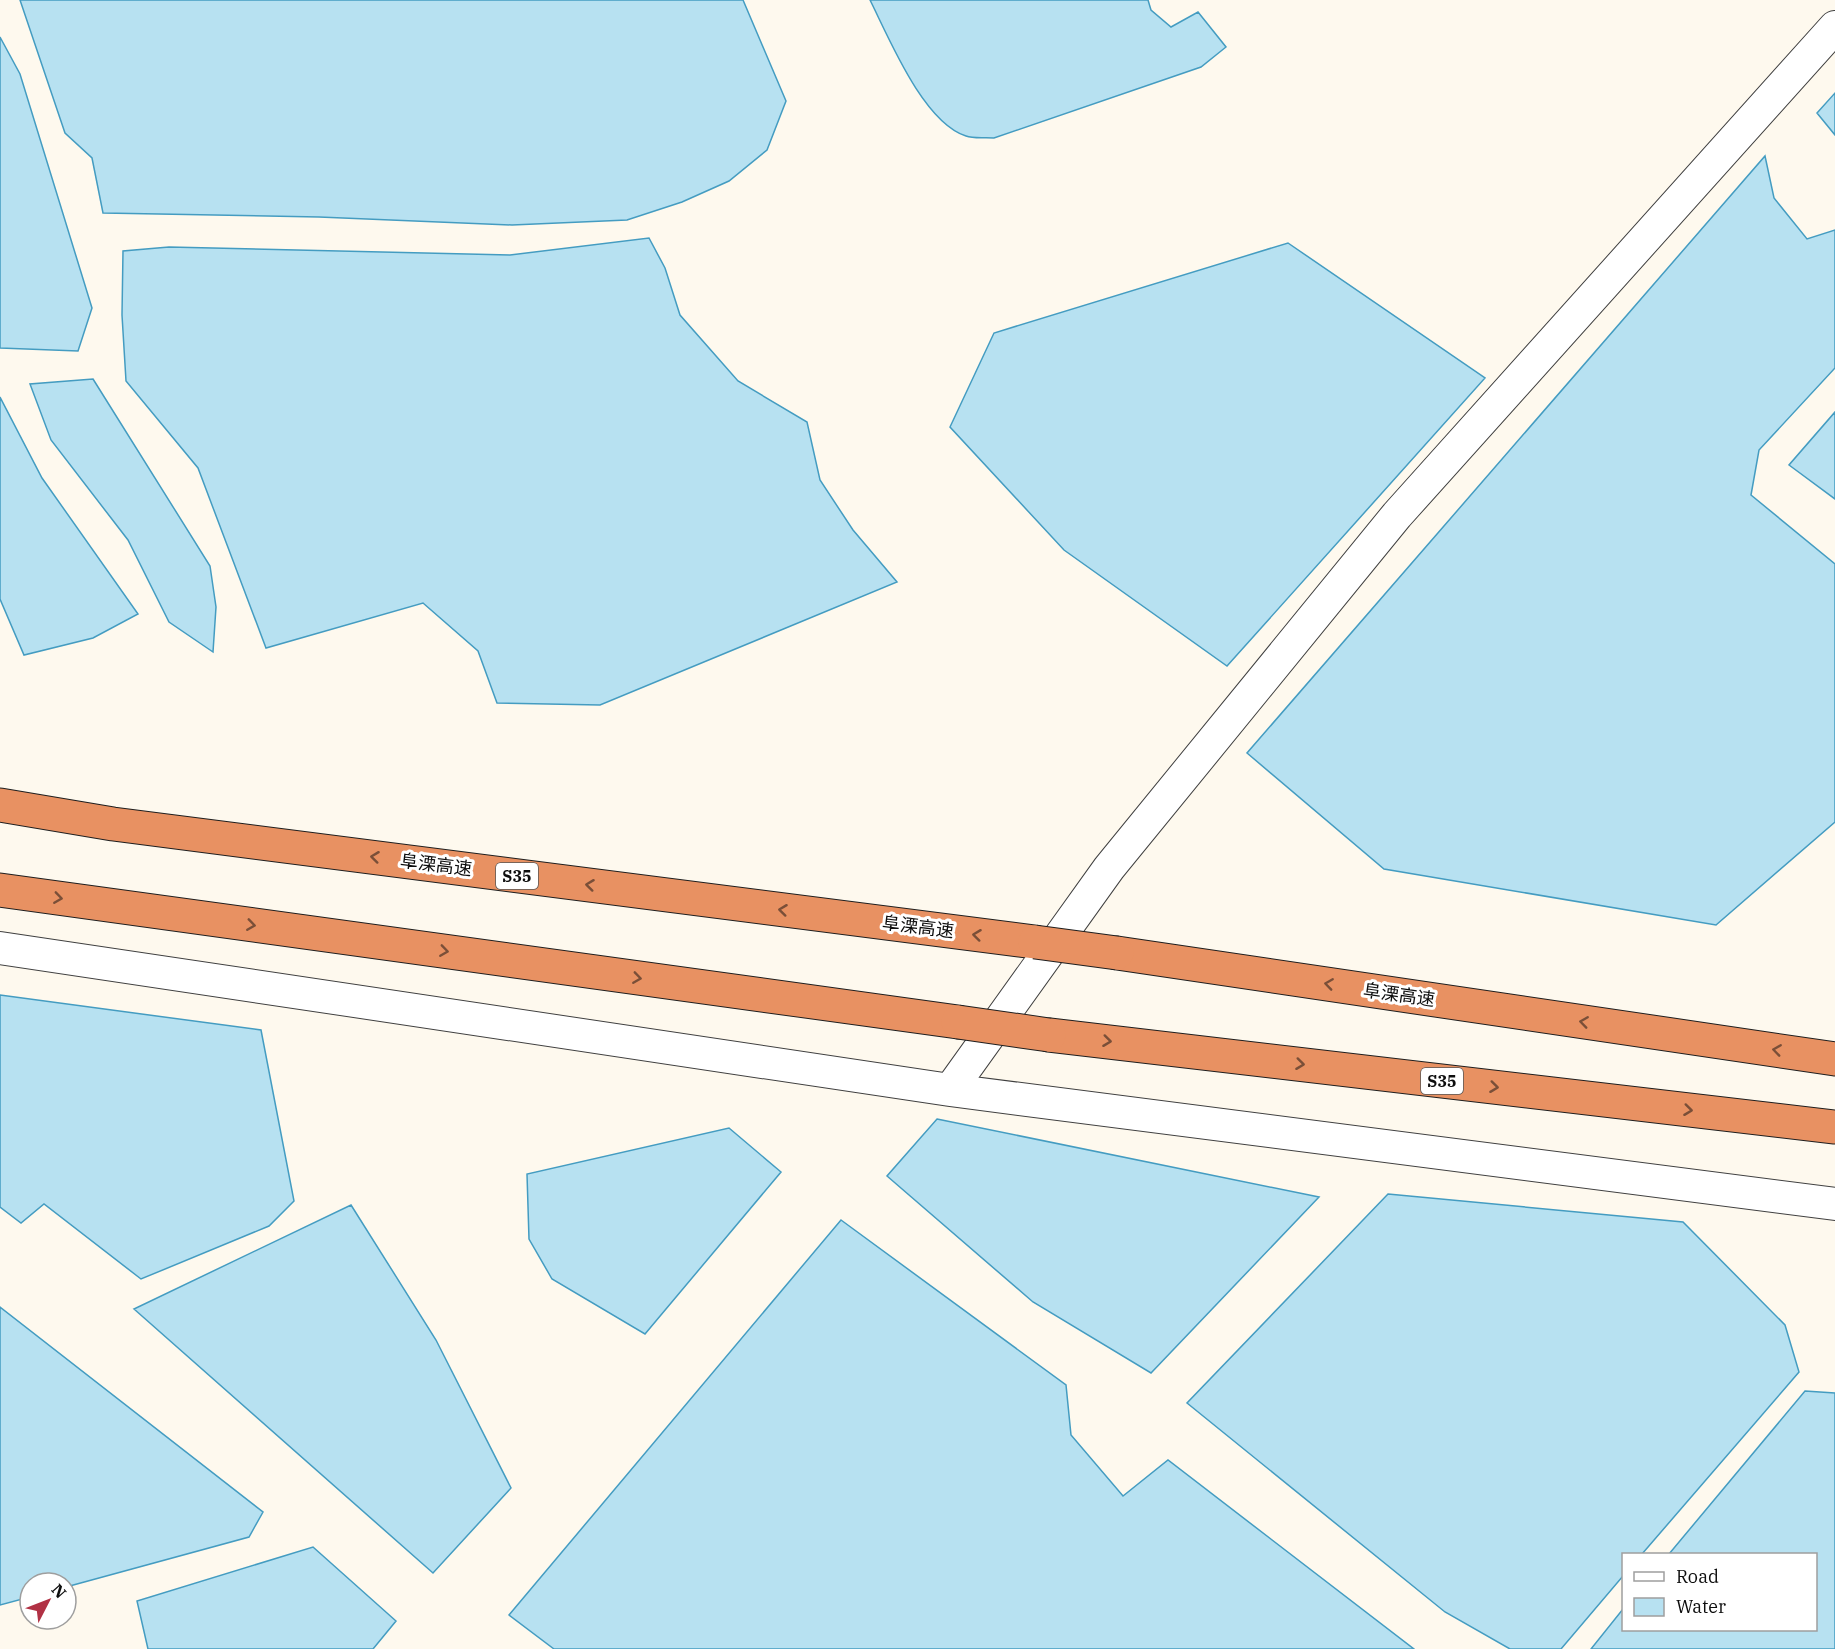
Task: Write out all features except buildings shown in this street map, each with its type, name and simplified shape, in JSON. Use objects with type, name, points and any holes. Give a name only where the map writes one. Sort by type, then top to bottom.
[{"type":"highway","name":"阜溧高速","points":[[0,805],[113,824],[1117,953],[1835,1059]]},
{"type":"highway","name":"S35","points":[[0,890],[1049,1035],[1835,1127]]},
{"type":"street","points":[[950,1090],[1109,868],[1397,515],[1835,27]]},
{"type":"street","points":[[0,948],[950,1090],[1835,1204]]},
{"type":"water","points":[[20,0],[743,0],[786,101],[767,150],[729,181],[682,202],[627,220],[512,225],[319,217],[103,213],[92,158],[65,133]]},
{"type":"water","points":[[870,0],[1148,0],[1151,10],[1171,27],[1198,12],[1226,47],[1201,67],[994,138],[972,137],[950,128],[922,97],[897,56]]},
{"type":"water","points":[[0,37],[20,74],[92,308],[78,351],[0,348]]},
{"type":"water","points":[[1835,93],[1835,135],[1817,113]]},
{"type":"water","points":[[1765,156],[1774,198],[1807,239],[1835,230],[1835,368],[1759,450],[1751,495],[1835,564],[1835,822],[1716,925],[1384,869],[1247,753]]},
{"type":"water","points":[[649,238],[665,268],[680,315],[738,381],[807,422],[820,480],[853,530],[897,582],[600,705],[497,703],[478,651],[423,603],[266,648],[198,468],[126,381],[122,315],[123,251],[169,247],[510,255]]},
{"type":"water","points":[[1288,243],[1485,378],[1227,666],[1064,550],[950,427],[994,333]]},
{"type":"water","points":[[93,379],[210,566],[216,607],[213,652],[169,622],[128,540],[51,440],[30,384]]},
{"type":"water","points":[[0,397],[42,478],[138,614],[93,638],[24,655],[0,599]]},
{"type":"water","points":[[1835,412],[1835,499],[1789,465]]},
{"type":"water","points":[[0,995],[261,1030],[294,1201],[269,1226],[141,1279],[44,1204],[21,1223],[0,1207]]},
{"type":"water","points":[[937,1119],[1319,1197],[1151,1373],[1033,1302],[887,1176]]},
{"type":"water","points":[[729,1128],[781,1172],[645,1334],[552,1279],[529,1239],[527,1174]]},
{"type":"water","points":[[1388,1194],[1683,1222],[1785,1325],[1799,1372],[1643,1553],[1622,1553],[1622,1577],[1561,1649],[1510,1649],[1445,1612],[1187,1403]]},
{"type":"water","points":[[351,1205],[436,1340],[511,1488],[433,1573],[134,1309]]},
{"type":"water","points":[[841,1220],[1066,1385],[1071,1435],[1123,1496],[1168,1460],[1414,1649],[554,1649],[509,1615]]},
{"type":"water","points":[[0,1307],[263,1512],[249,1537],[78,1584],[78,1571],[18,1571],[18,1600],[0,1605]]},
{"type":"water","points":[[1805,1391],[1835,1393],[1835,1649],[1591,1649],[1622,1610],[1622,1631],[1817,1631],[1817,1553],[1670,1553]]},
{"type":"water","points":[[313,1547],[396,1621],[373,1649],[148,1649],[137,1601]]}]
